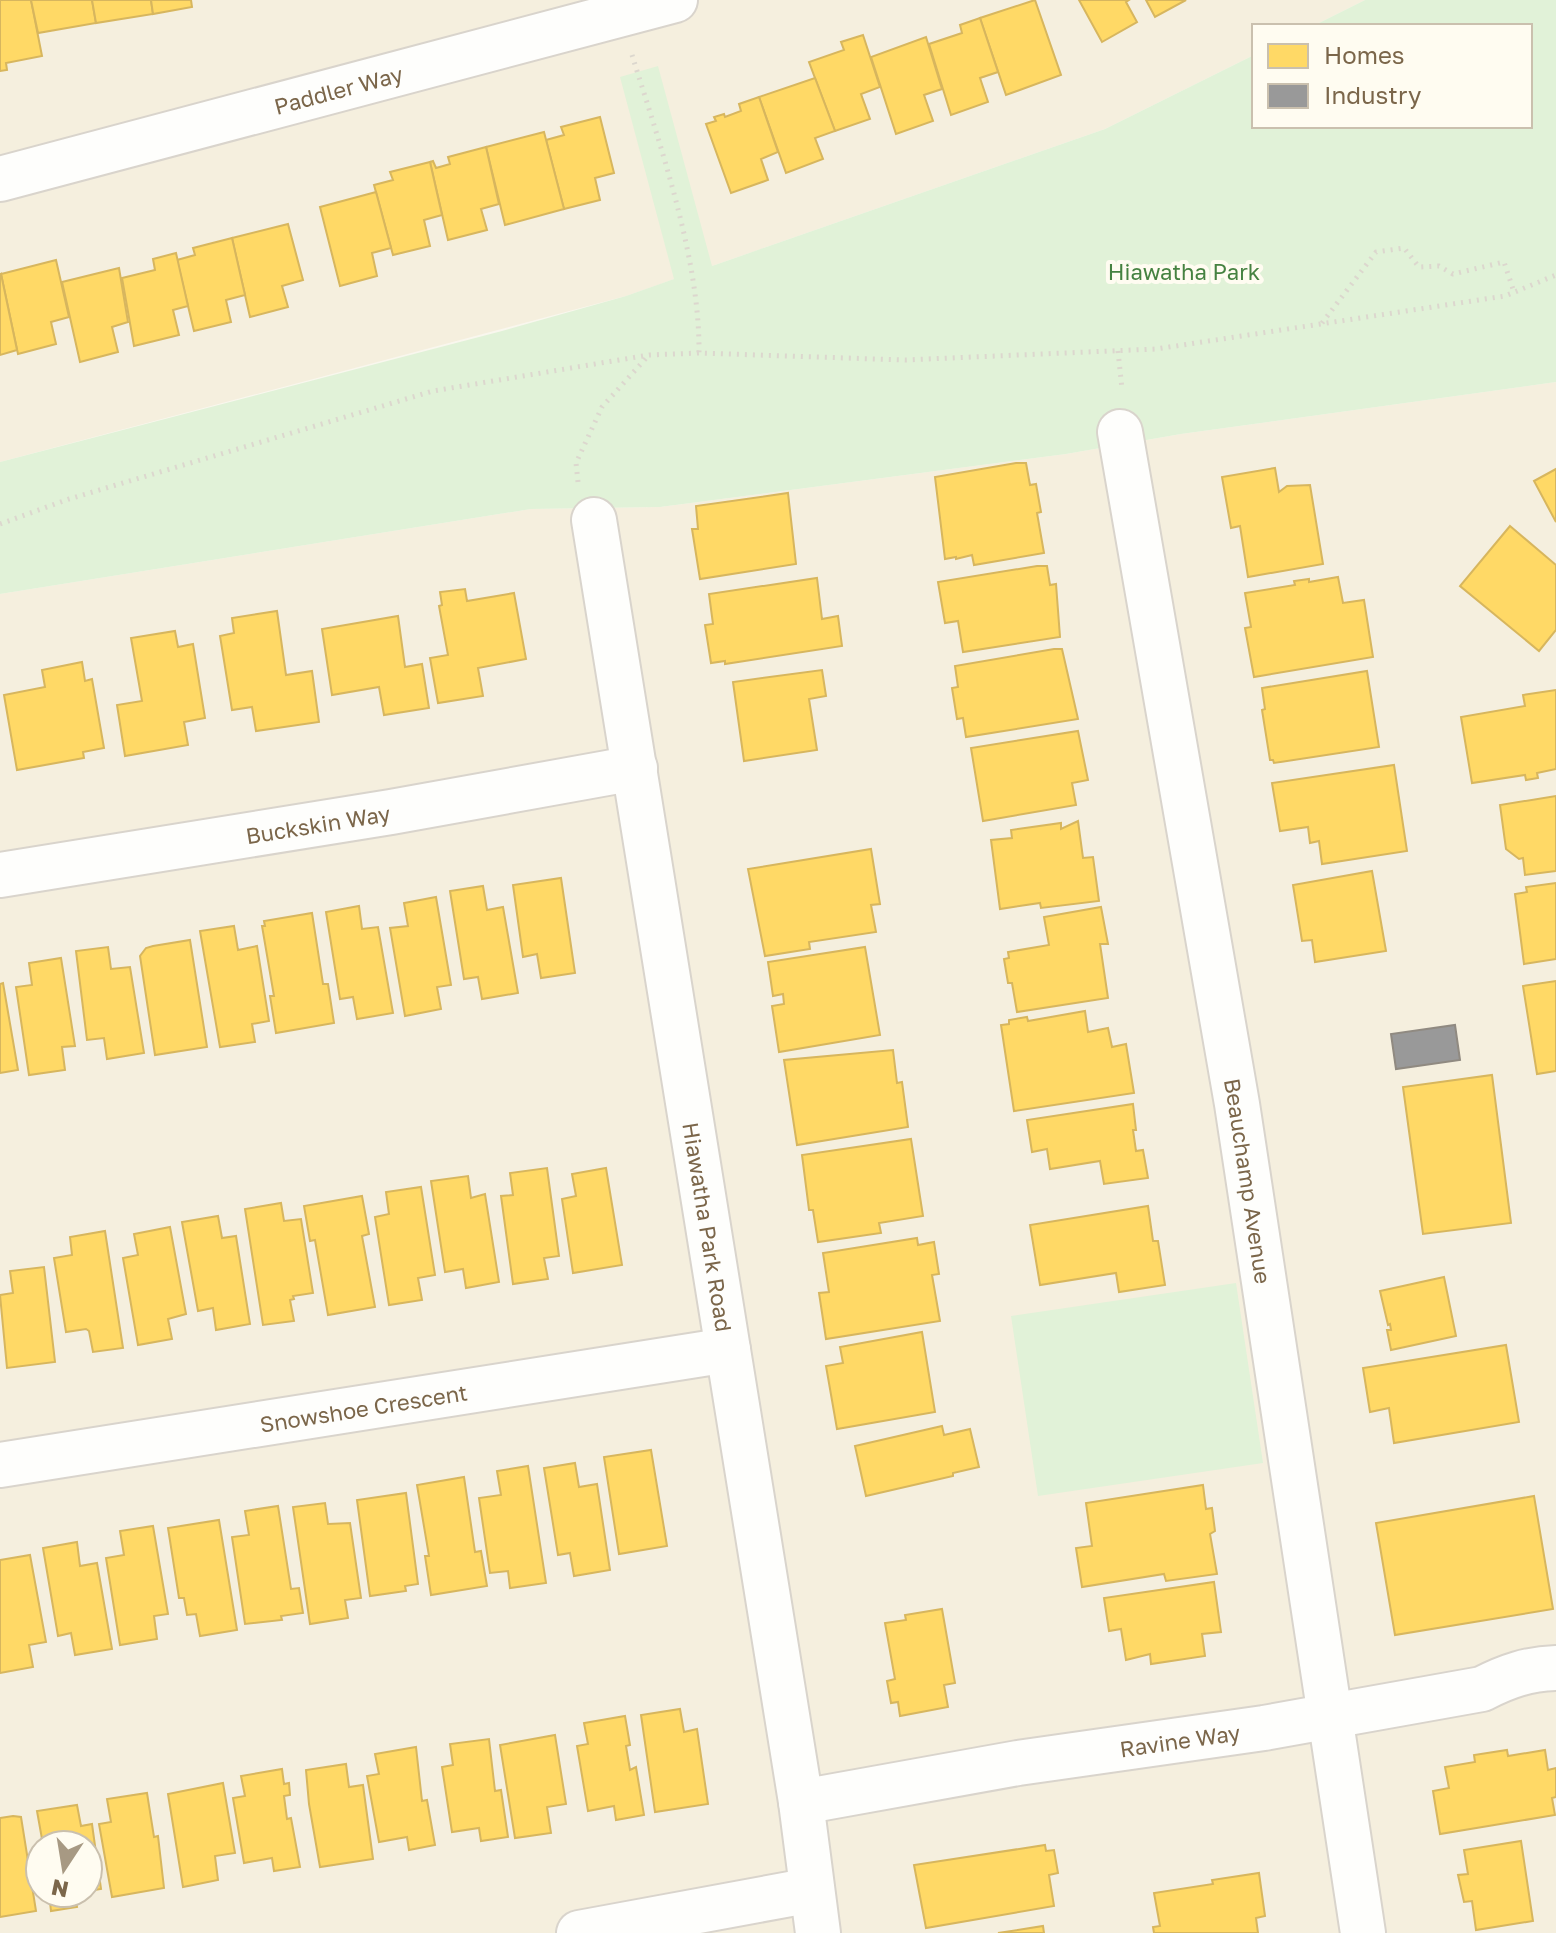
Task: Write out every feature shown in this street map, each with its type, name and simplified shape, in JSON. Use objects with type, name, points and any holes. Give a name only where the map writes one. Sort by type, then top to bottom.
[{"type":"street","name":"Paddler Way","points":[[0,179],[675,0]]},
{"type":"street","name":"Beauchamp Avenue","points":[[1120,432],[1237,1104],[1363,1933]]},
{"type":"street","name":"Hiawatha Park Road","points":[[594,520],[801,1802],[818,1933]]},
{"type":"street","name":"Buckskin Way","points":[[0,875],[391,812],[635,768]]},
{"type":"street","name":"Snowshoe Crescent","points":[[0,1465],[728,1350]]},
{"type":"street","name":"Ravine Way","points":[[801,1802],[1018,1763],[1264,1728],[1482,1689],[1508,1675],[1556,1668]]},
{"type":"street","points":[[579,1933],[812,1890]]},
{"type":"path","points":[[620,16],[685,239],[698,324],[699,353]]},
{"type":"path","points":[[1322,324],[1376,252],[1404,248],[1419,267],[1439,266],[1453,274],[1504,262],[1514,292]]},
{"type":"path","points":[[0,524],[69,499],[433,391],[649,355],[699,353],[905,360],[1143,349],[1322,324],[1514,292],[1556,275]]},
{"type":"path","points":[[594,520],[580,504],[576,463],[602,407],[649,355]]},
{"type":"shaded area","points":[[0,0],[1365,0],[1317,24],[1252,24],[1252,56],[1105,129],[626,296],[0,462]]},
{"type":"shaded area","points":[[1556,382],[1556,1933],[0,1933],[0,594],[531,509],[660,507],[1066,454],[1181,434]]},
{"type":"green space","name":"Hiawatha Park","points":[[1365,0],[1556,0],[1556,382],[1181,434],[1066,454],[660,507],[531,509],[0,594],[0,462],[502,331],[674,279],[620,77],[658,66],[712,266],[1105,129],[1252,56],[1252,128],[1532,128],[1532,24],[1317,24]]},
{"type":"green space","points":[[1236,1283],[1263,1463],[1038,1496],[1011,1316]]},
{"type":"building: Homes","points":[[0,0],[31,0],[42,56],[6,63],[7,70],[0,71]]},
{"type":"building: Homes","points":[[31,0],[92,0],[96,23],[38,33]]},
{"type":"building: Homes","points":[[92,0],[151,0],[153,14],[96,23]]},
{"type":"building: Homes","points":[[151,0],[191,0],[192,7],[153,14]]},
{"type":"building: Homes","points":[[1035,0],[1061,75],[1006,95],[980,18]]},
{"type":"building: Homes","points":[[1079,0],[1129,0],[1126,2],[1137,22],[1102,42]]},
{"type":"building: Homes","points":[[1146,0],[1186,0],[1155,17]]},
{"type":"building: Homes","points":[[980,18],[998,72],[980,78],[988,102],[951,115],[929,44],[962,33],[960,25]]},
{"type":"building: Homes","points":[[863,35],[880,87],[861,94],[870,119],[835,131],[809,62],[844,50],[841,42]]},
{"type":"building: Homes","points":[[926,37],[942,89],[924,95],[933,121],[896,134],[871,57]]},
{"type":"building: Homes","points":[[815,78],[835,131],[815,138],[823,159],[786,173],[759,97]]},
{"type":"building: Homes","points":[[759,97],[778,152],[761,159],[768,180],[731,193],[706,124],[716,121],[714,117],[741,111],[739,104]]},
{"type":"building: Homes","points":[[600,117],[614,173],[595,178],[600,200],[564,209],[546,140],[564,135],[561,127]]},
{"type":"building: Homes","points":[[544,132],[564,209],[505,225],[486,147]]},
{"type":"building: Homes","points":[[486,147],[499,204],[481,209],[487,230],[448,240],[430,162],[433,161],[436,168],[450,164],[448,157]]},
{"type":"building: Homes","points":[[430,162],[442,215],[424,220],[430,246],[393,255],[374,185],[393,180],[390,172]]},
{"type":"building: Homes","points":[[376,192],[391,248],[372,253],[377,276],[340,286],[320,207]]},
{"type":"building: Homes","points":[[288,224],[303,280],[282,286],[288,307],[250,317],[232,238]]},
{"type":"building: Homes","points":[[232,238],[245,295],[226,300],[231,322],[194,331],[177,260],[195,255],[193,248]]},
{"type":"building: Homes","points":[[176,253],[188,306],[173,310],[179,335],[134,346],[122,278],[155,270],[153,259]]},
{"type":"building: Homes","points":[[56,260],[69,317],[51,322],[56,344],[18,354],[1,274]]},
{"type":"building: Homes","points":[[119,268],[128,322],[112,327],[118,352],[80,362],[62,282]]},
{"type":"building: Homes","points":[[0,275],[17,350],[0,355]]},
{"type":"building: Homes","points":[[1026,463],[1030,485],[1036,484],[1044,553],[974,565],[972,555],[945,559],[935,477]]},
{"type":"building: Homes","points":[[1275,468],[1279,492],[1287,486],[1310,485],[1323,564],[1248,577],[1240,526],[1231,528],[1222,477]]},
{"type":"building: Homes","points":[[1556,469],[1556,522],[1534,481]]},
{"type":"building: Homes","points":[[788,493],[796,564],[700,579],[692,529],[698,529],[696,506]]},
{"type":"building: Homes","points":[[1510,526],[1556,565],[1556,630],[1539,651],[1460,586]]},
{"type":"building: Homes","points":[[1047,566],[1050,585],[1056,584],[1060,637],[963,652],[958,621],[945,623],[938,582]]},
{"type":"building: Homes","points":[[1338,577],[1343,603],[1364,600],[1373,657],[1254,677],[1245,628],[1251,627],[1245,593],[1295,585],[1294,581]]},
{"type":"building: Homes","points":[[817,578],[822,619],[838,616],[842,646],[725,664],[725,661],[711,663],[705,625],[713,624],[709,594]]},
{"type":"building: Homes","points":[[465,589],[467,601],[514,593],[526,659],[478,668],[483,696],[438,703],[430,658],[448,655],[439,606],[442,605],[440,592]]},
{"type":"building: Homes","points":[[277,611],[286,675],[312,671],[319,722],[256,731],[252,707],[232,710],[220,636],[234,633],[232,618]]},
{"type":"building: Homes","points":[[398,616],[405,667],[422,664],[429,708],[384,715],[379,687],[332,695],[322,629]]},
{"type":"building: Homes","points":[[175,631],[178,647],[193,644],[205,718],[184,722],[188,745],[125,756],[117,705],[142,701],[131,638]]},
{"type":"building: Homes","points":[[1062,649],[1078,719],[966,737],[963,718],[957,719],[952,688],[958,687],[955,666]]},
{"type":"building: Homes","points":[[82,662],[85,681],[92,679],[104,748],[83,752],[84,758],[17,770],[4,695],[45,687],[42,670]]},
{"type":"building: Homes","points":[[822,670],[826,696],[809,699],[817,750],[744,761],[733,682]]},
{"type":"building: Homes","points":[[1367,671],[1379,747],[1274,763],[1270,760],[1262,710],[1265,709],[1262,688]]},
{"type":"building: Homes","points":[[1556,690],[1556,769],[1537,773],[1538,778],[1526,780],[1525,775],[1472,783],[1461,717],[1525,706],[1523,695]]},
{"type":"building: Homes","points":[[1078,731],[1088,780],[1072,783],[1076,805],[983,821],[971,748]]},
{"type":"building: Homes","points":[[1394,765],[1407,851],[1322,864],[1319,841],[1310,843],[1308,827],[1280,831],[1272,783]]},
{"type":"building: Homes","points":[[1556,796],[1556,871],[1525,875],[1523,858],[1519,859],[1506,849],[1500,805]]},
{"type":"building: Homes","points":[[1078,821],[1083,858],[1093,857],[1099,901],[1041,908],[1040,903],[1000,909],[991,840],[1012,838],[1011,830],[1061,823],[1061,829]]},
{"type":"building: Homes","points":[[871,849],[880,904],[871,905],[876,932],[809,942],[810,949],[765,956],[748,869]]},
{"type":"building: Homes","points":[[1372,871],[1386,951],[1315,962],[1312,940],[1302,941],[1293,885]]},
{"type":"building: Homes","points":[[561,878],[575,973],[541,978],[537,954],[523,957],[513,885]]},
{"type":"building: Homes","points":[[1556,883],[1556,959],[1524,964],[1515,894],[1527,892],[1526,887]]},
{"type":"building: Homes","points":[[483,886],[487,910],[503,907],[518,993],[482,999],[478,977],[464,979],[450,891]]},
{"type":"building: Homes","points":[[436,897],[451,985],[437,987],[441,1009],[405,1016],[390,928],[408,926],[404,903]]},
{"type":"building: Homes","points":[[359,906],[362,929],[378,927],[393,1013],[357,1019],[353,997],[340,999],[326,912]]},
{"type":"building: Homes","points":[[1101,907],[1108,944],[1100,944],[1108,998],[1017,1012],[1004,959],[1009,958],[1008,952],[1049,945],[1044,917]]},
{"type":"building: Homes","points":[[312,913],[323,984],[328,984],[334,1023],[276,1033],[270,996],[274,996],[262,926],[265,926],[264,921]]},
{"type":"building: Homes","points":[[234,926],[238,950],[257,946],[269,1021],[252,1024],[255,1042],[220,1047],[200,931]]},
{"type":"building: Homes","points":[[190,940],[207,1047],[155,1055],[140,956],[146,948]]},
{"type":"building: Homes","points":[[108,947],[111,969],[130,967],[144,1053],[107,1059],[104,1038],[87,1040],[76,951]]},
{"type":"building: Homes","points":[[865,947],[880,1035],[779,1052],[772,1006],[784,1004],[783,994],[773,996],[768,962]]},
{"type":"building: Homes","points":[[61,958],[75,1046],[62,1047],[65,1070],[29,1075],[16,987],[32,985],[29,963]]},
{"type":"building: Homes","points":[[1556,981],[1556,1071],[1537,1074],[1523,986]]},
{"type":"building: Homes","points":[[3,983],[18,1070],[0,1073],[0,984]]},
{"type":"building: Homes","points":[[1085,1011],[1088,1032],[1108,1028],[1112,1047],[1126,1044],[1134,1093],[1014,1111],[1001,1025],[1009,1024],[1009,1020],[1027,1017],[1028,1021]]},
{"type":"building: Homes","points":[[893,1050],[897,1083],[902,1082],[908,1127],[797,1145],[784,1060]]},
{"type":"building: Homes","points":[[1492,1075],[1511,1223],[1423,1234],[1403,1087]]},
{"type":"building: Homes","points":[[1133,1104],[1136,1151],[1143,1150],[1148,1178],[1104,1184],[1100,1161],[1050,1169],[1047,1149],[1032,1152],[1027,1120]]},
{"type":"building: Homes","points":[[911,1139],[923,1216],[879,1223],[881,1233],[818,1242],[813,1210],[809,1210],[802,1155]]},
{"type":"building: Homes","points":[[547,1168],[559,1256],[544,1258],[548,1279],[513,1284],[501,1196],[513,1195],[510,1173]]},
{"type":"building: Homes","points":[[606,1168],[622,1265],[573,1273],[562,1199],[576,1196],[572,1174]]},
{"type":"building: Homes","points":[[468,1176],[471,1198],[485,1194],[499,1282],[466,1288],[463,1269],[445,1272],[431,1181]]},
{"type":"building: Homes","points":[[421,1187],[435,1275],[418,1278],[422,1300],[389,1305],[375,1217],[389,1214],[386,1192]]},
{"type":"building: Homes","points":[[362,1196],[369,1234],[362,1236],[375,1307],[328,1315],[315,1240],[310,1241],[304,1206]]},
{"type":"building: Homes","points":[[281,1203],[284,1221],[301,1219],[313,1293],[293,1296],[294,1299],[290,1300],[294,1321],[263,1325],[245,1209]]},
{"type":"building: Homes","points":[[1148,1206],[1153,1241],[1158,1241],[1165,1285],[1119,1292],[1116,1273],[1040,1285],[1030,1225]]},
{"type":"building: Homes","points":[[218,1216],[222,1238],[236,1236],[250,1324],[216,1330],[213,1308],[198,1311],[182,1222]]},
{"type":"building: Homes","points":[[170,1227],[186,1314],[168,1319],[172,1339],[138,1345],[123,1258],[138,1255],[134,1234]]},
{"type":"building: Homes","points":[[105,1231],[123,1348],[93,1352],[89,1331],[66,1332],[54,1258],[72,1255],[70,1237]]},
{"type":"building: Homes","points":[[917,1238],[918,1245],[934,1242],[939,1274],[932,1275],[940,1321],[826,1339],[819,1293],[829,1292],[823,1253]]},
{"type":"building: Homes","points":[[44,1267],[55,1362],[7,1368],[0,1295],[13,1293],[10,1271]]},
{"type":"building: Homes","points":[[1444,1277],[1456,1336],[1391,1350],[1387,1330],[1391,1330],[1390,1324],[1380,1291]]},
{"type":"building: Homes","points":[[922,1332],[935,1412],[837,1429],[826,1366],[843,1363],[840,1347]]},
{"type":"building: Homes","points":[[1506,1345],[1519,1422],[1394,1443],[1389,1408],[1370,1412],[1363,1368]]},
{"type":"building: Homes","points":[[942,1426],[944,1435],[970,1429],[979,1467],[866,1496],[855,1446]]},
{"type":"building: Homes","points":[[651,1450],[667,1546],[619,1554],[604,1457]]},
{"type":"building: Homes","points":[[575,1463],[579,1487],[597,1484],[610,1570],[574,1576],[570,1553],[558,1555],[544,1468]]},
{"type":"building: Homes","points":[[528,1466],[546,1583],[510,1588],[508,1571],[490,1573],[479,1498],[501,1495],[497,1471]]},
{"type":"building: Homes","points":[[464,1477],[475,1552],[481,1551],[487,1586],[431,1595],[425,1556],[429,1556],[417,1485]]},
{"type":"building: Homes","points":[[1203,1485],[1206,1509],[1212,1508],[1215,1531],[1210,1534],[1217,1574],[1166,1581],[1164,1574],[1082,1587],[1076,1548],[1092,1546],[1086,1503]]},
{"type":"building: Homes","points":[[406,1493],[418,1584],[405,1586],[406,1591],[370,1596],[357,1500]]},
{"type":"building: Homes","points":[[1534,1496],[1553,1609],[1395,1635],[1376,1523]]},
{"type":"building: Homes","points":[[325,1503],[328,1524],[350,1523],[361,1598],[345,1600],[348,1618],[310,1624],[293,1507]]},
{"type":"building: Homes","points":[[278,1506],[291,1589],[299,1588],[303,1613],[281,1616],[282,1620],[245,1624],[232,1537],[249,1535],[245,1511]]},
{"type":"building: Homes","points":[[219,1520],[237,1630],[200,1636],[196,1614],[187,1615],[184,1598],[179,1598],[168,1528]]},
{"type":"building: Homes","points":[[153,1526],[168,1614],[154,1616],[157,1639],[120,1645],[106,1558],[124,1555],[120,1531]]},
{"type":"building: Homes","points":[[77,1542],[80,1566],[97,1563],[112,1649],[75,1655],[71,1633],[58,1636],[43,1548]]},
{"type":"building: Homes","points":[[30,1555],[46,1642],[29,1645],[33,1667],[0,1673],[0,1560]]},
{"type":"building: Homes","points":[[1214,1582],[1221,1632],[1202,1634],[1205,1656],[1151,1664],[1150,1654],[1126,1660],[1121,1629],[1109,1631],[1104,1598]]},
{"type":"building: Homes","points":[[942,1609],[955,1683],[944,1685],[948,1707],[900,1716],[898,1702],[891,1703],[887,1681],[895,1679],[885,1623],[906,1620],[905,1615]]},
{"type":"building: Homes","points":[[680,1709],[684,1732],[697,1729],[708,1804],[655,1812],[641,1715]]},
{"type":"building: Homes","points":[[625,1716],[630,1770],[636,1767],[644,1815],[616,1820],[614,1806],[588,1811],[577,1746],[588,1744],[584,1723]]},
{"type":"building: Homes","points":[[555,1735],[566,1804],[547,1807],[551,1833],[515,1838],[500,1745]]},
{"type":"building: Homes","points":[[489,1739],[495,1791],[501,1790],[508,1837],[481,1841],[479,1828],[452,1832],[442,1767],[453,1765],[450,1744]]},
{"type":"building: Homes","points":[[416,1747],[422,1801],[427,1800],[435,1845],[409,1850],[407,1837],[379,1842],[367,1776],[379,1774],[375,1754]]},
{"type":"building: Homes","points":[[1507,1750],[1508,1756],[1545,1750],[1548,1770],[1556,1768],[1556,1797],[1552,1798],[1555,1815],[1440,1834],[1433,1791],[1449,1788],[1445,1767],[1475,1762],[1474,1755]]},
{"type":"building: Homes","points":[[346,1764],[349,1787],[363,1785],[373,1859],[320,1867],[306,1770]]},
{"type":"building: Homes","points":[[282,1769],[284,1784],[289,1783],[290,1795],[284,1796],[287,1819],[291,1818],[300,1867],[274,1871],[272,1858],[244,1863],[233,1798],[245,1796],[241,1776]]},
{"type":"building: Homes","points":[[223,1783],[235,1853],[215,1856],[218,1880],[183,1887],[168,1794]]},
{"type":"building: Homes","points":[[147,1793],[154,1837],[158,1836],[164,1888],[112,1897],[104,1852],[104,1829],[100,1829],[99,1824],[111,1822],[107,1799]]},
{"type":"building: Homes","points":[[77,1805],[81,1826],[92,1824],[93,1829],[40,1829],[37,1811]]},
{"type":"building: Homes","points":[[21,1817],[24,1909],[36,1911],[0,1917],[0,1818]]},
{"type":"building: Homes","points":[[1521,1841],[1533,1921],[1476,1930],[1472,1901],[1464,1902],[1458,1875],[1468,1874],[1464,1850]]},
{"type":"building: Homes","points":[[1045,1845],[1046,1851],[1054,1850],[1058,1873],[1049,1875],[1054,1906],[926,1928],[914,1865]]},
{"type":"building: Homes","points":[[1259,1873],[1265,1916],[1256,1918],[1258,1933],[1154,1933],[1153,1927],[1160,1926],[1154,1893]]},
{"type":"building: Homes","points":[[1043,1926],[1044,1933],[998,1933]]},
{"type":"building: Industry","points":[[1455,1025],[1460,1060],[1396,1069],[1391,1034]]}]
